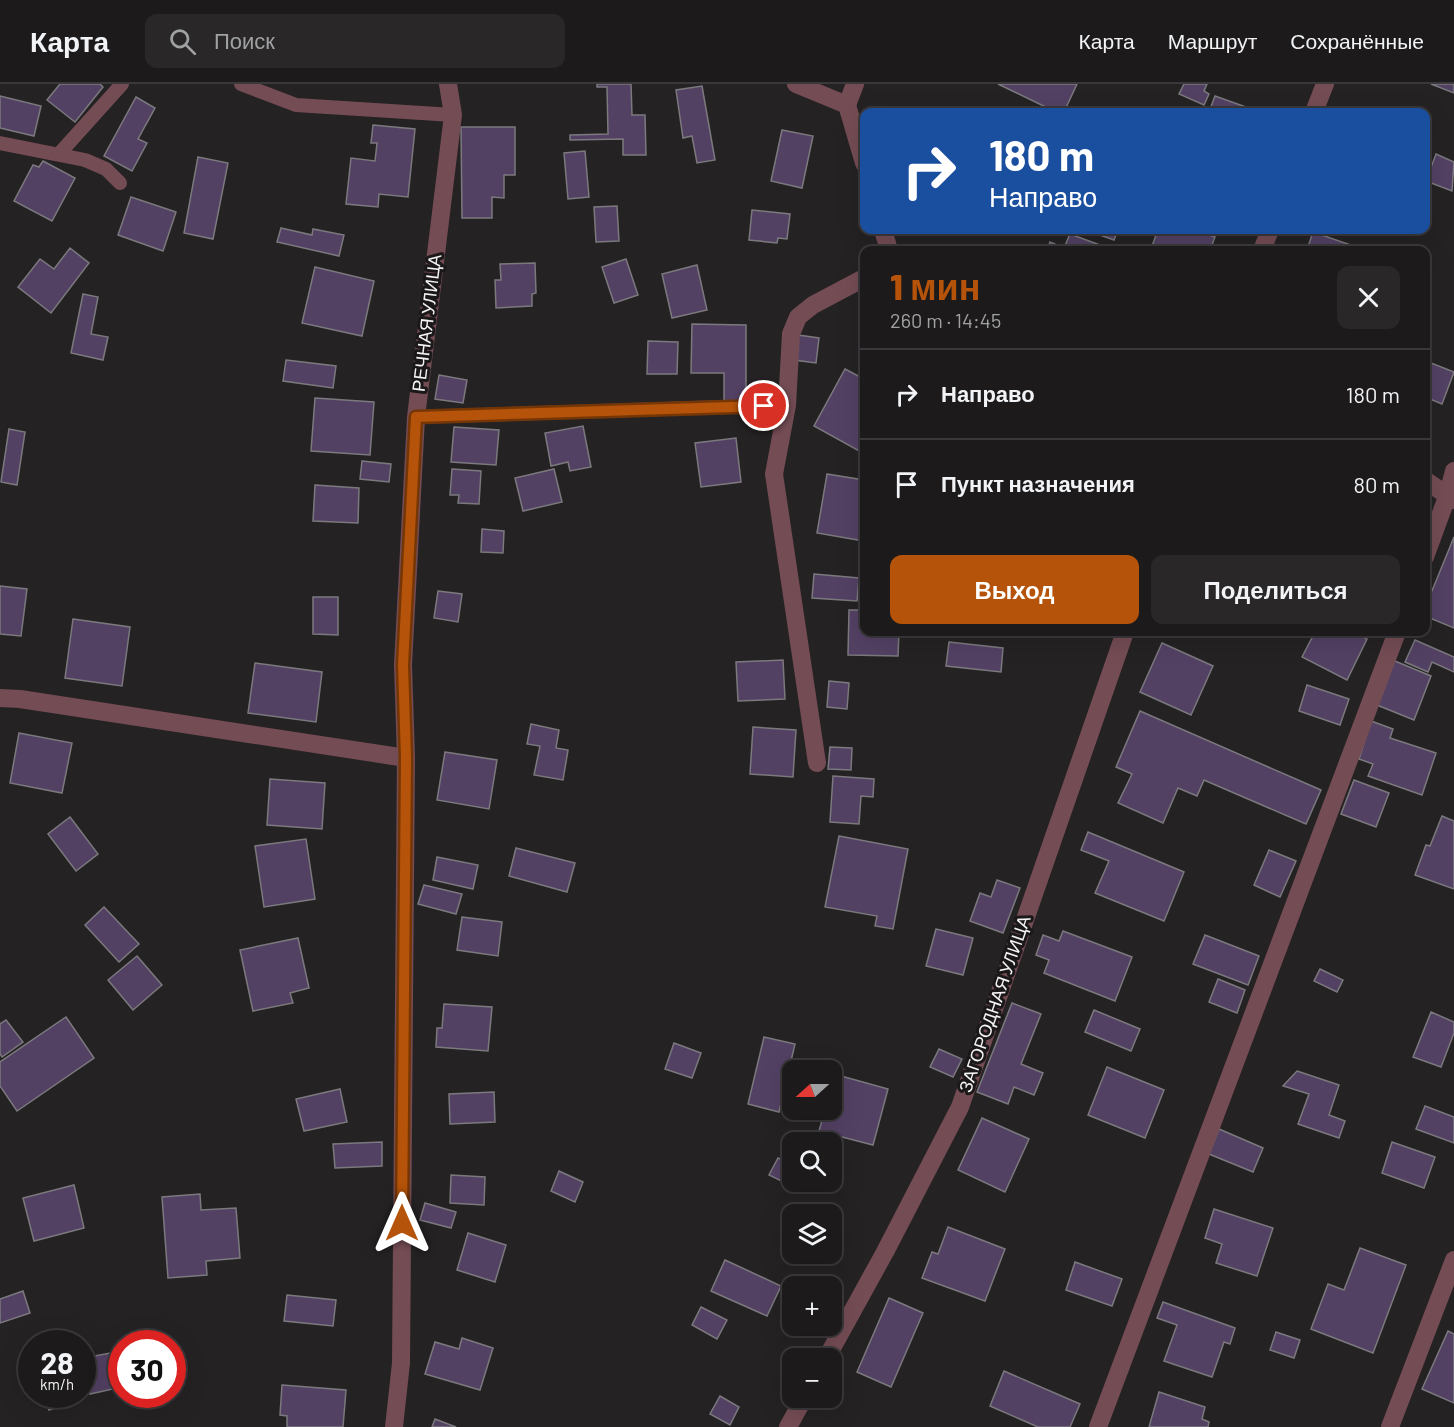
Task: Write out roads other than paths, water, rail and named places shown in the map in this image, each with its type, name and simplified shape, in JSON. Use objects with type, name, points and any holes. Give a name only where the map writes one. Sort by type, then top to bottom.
[{"type":"street","name":"РЕЧНАЯ УЛИЦА","points":[[394,1427],[401,1363],[406,758],[403,665],[416,417],[453,115],[448,84]]},
{"type":"street","points":[[796,84],[847,105]]},
{"type":"street","points":[[855,84],[847,105],[860,149]]},
{"type":"street","points":[[1316,108],[1325,84]]},
{"type":"street","points":[[817,764],[774,474],[787,405],[791,334],[798,317],[813,305],[860,280]]},
{"type":"street","points":[[1430,546],[1451,498],[1454,471]]},
{"type":"street","points":[[1430,483],[1451,498]]},
{"type":"street","name":"ЗАГОРОДНАЯ УЛИЦА","points":[[832,1348],[960,1107],[1124,636]]},
{"type":"street","points":[[1098,1427],[1395,636]]},
{"type":"street","points":[[0,698],[20,699],[406,758]]},
{"type":"street","points":[[1390,1427],[1454,1260]]},
{"type":"street","points":[[788,1427],[798,1408]]},
{"type":"lane","points":[[59,154],[122,84]]},
{"type":"lane","points":[[242,84],[297,105],[453,115]]},
{"type":"lane","points":[[0,143],[85,160],[106,170],[120,183]]},
{"type":"lane","points":[[416,417],[787,405]]}]
